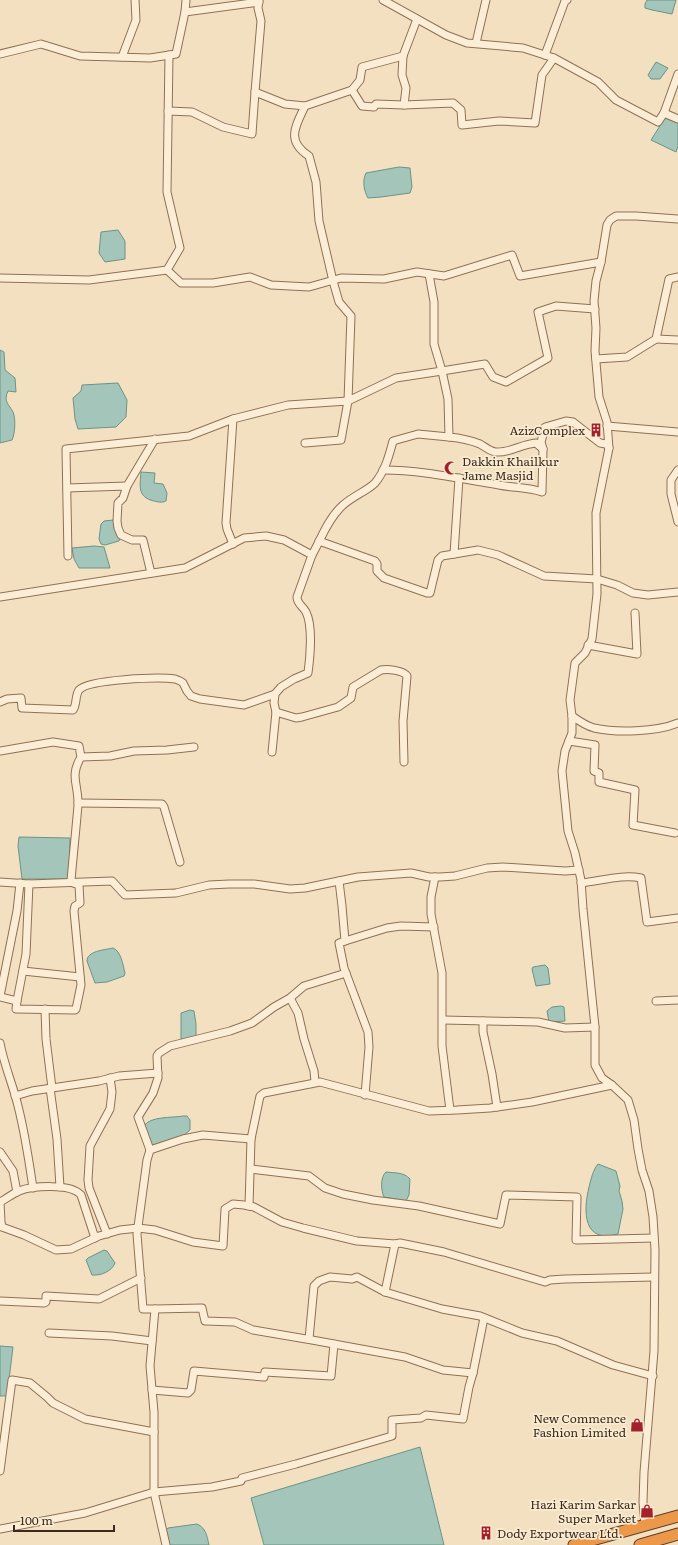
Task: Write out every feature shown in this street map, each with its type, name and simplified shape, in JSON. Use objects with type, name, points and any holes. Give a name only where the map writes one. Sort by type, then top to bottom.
[{"type":"highway","points":[[574,1545],[678,1516]]},
{"type":"highway","points":[[640,1545],[678,1534]]},
{"type":"street","points":[[122,57],[136,20],[135,0]]},
{"type":"street","points":[[0,54],[41,44],[80,56],[150,58],[176,54],[185,12],[186,0]]},
{"type":"street","points":[[383,0],[446,35],[467,43],[523,48],[554,58],[598,82],[616,100],[658,122],[664,113],[678,74]]},
{"type":"street","points":[[476,43],[486,0]]},
{"type":"street","points":[[545,55],[565,1],[567,0]]},
{"type":"street","points":[[168,111],[192,112],[223,127],[252,134],[261,21],[258,8],[259,1],[185,12]]},
{"type":"street","points":[[404,105],[406,88],[402,75],[403,56],[417,19]]},
{"type":"street","points":[[167,270],[180,248],[167,192],[169,55]]},
{"type":"street","points":[[255,92],[285,104],[305,106],[352,90],[360,80],[362,67],[403,56]]},
{"type":"street","points":[[352,90],[362,106],[374,107],[376,104],[404,105],[453,103],[461,110],[462,125],[500,121],[535,123],[542,75],[554,58]]},
{"type":"street","points":[[305,106],[295,127],[294,141],[300,150],[309,156],[316,182],[319,221],[333,281],[339,302],[351,316],[348,401],[341,440],[305,443]]},
{"type":"street","points":[[664,113],[678,119]]},
{"type":"street","points":[[645,1525],[643,1502],[644,1472],[654,1351],[654,1238],[649,1191],[642,1170],[634,1120],[628,1100],[602,1078],[595,1064],[596,1027],[581,883],[576,853],[568,831],[562,771],[565,751],[572,733],[570,700],[575,663],[585,653],[592,639],[597,579],[596,513],[609,448],[607,426],[599,397],[596,359],[595,309],[596,281],[601,262],[607,225],[610,220],[616,216],[678,219]]},
{"type":"street","points":[[167,270],[181,283],[213,284],[250,277],[271,284],[309,287],[341,278],[384,279],[416,272],[444,276],[512,255],[520,276],[601,262]]},
{"type":"street","points":[[0,278],[24,280],[89,280],[167,270]]},
{"type":"street","points":[[429,274],[434,302],[434,344],[448,399],[449,437]]},
{"type":"street","points":[[656,339],[669,279],[678,277]]},
{"type":"street","points":[[68,556],[66,448],[189,436],[233,420],[288,405],[348,401],[396,378],[485,364],[493,377],[506,382],[548,358],[538,312],[556,306],[595,309]]},
{"type":"street","points":[[596,359],[627,357],[656,339],[678,340]]},
{"type":"street","points":[[233,420],[226,523],[227,529],[234,544]]},
{"type":"street","points":[[383,470],[459,478],[512,488],[531,488],[542,492],[543,449],[541,442],[545,427],[566,421],[573,422],[600,443],[606,444],[609,448]]},
{"type":"street","points":[[607,426],[678,432]]},
{"type":"street","points":[[0,702],[6,699],[20,698],[22,708],[73,710],[78,691],[82,688],[101,683],[139,678],[176,679],[183,683],[187,692],[191,696],[200,699],[244,704],[275,694],[281,687],[308,673],[309,620],[306,612],[298,604],[296,597],[312,555],[326,527],[339,508],[374,483],[388,462],[393,441],[418,434],[463,438],[494,452],[513,449],[526,443],[536,443],[543,449]]},
{"type":"street","points":[[151,573],[143,540],[132,540],[121,535],[118,528],[118,502],[123,498],[127,486],[155,439]]},
{"type":"street","points":[[678,470],[671,480],[671,494],[678,522]]},
{"type":"street","points":[[454,554],[459,478]]},
{"type":"street","points":[[67,488],[127,486]]},
{"type":"street","points":[[0,597],[59,589],[185,568],[244,538],[266,536],[284,540],[312,555]]},
{"type":"street","points":[[319,541],[375,561],[377,564],[377,571],[384,578],[427,593],[430,593],[438,560],[442,556],[478,550],[498,555],[544,576],[597,579],[617,585],[633,593],[648,595],[678,592]]},
{"type":"street","points":[[588,646],[637,654],[635,613]]},
{"type":"street","points":[[276,712],[296,718],[338,707],[351,698],[353,687],[381,670],[386,669],[404,672],[407,676],[403,722],[404,762]]},
{"type":"street","points":[[272,752],[276,712],[274,708],[275,694]]},
{"type":"street","points":[[572,716],[593,728],[605,730],[635,731],[678,723]]},
{"type":"street","points":[[569,741],[596,745],[594,771],[599,773],[599,782],[635,790],[633,825],[675,833]]},
{"type":"street","points":[[0,751],[53,742],[79,746],[81,757],[77,764],[74,778],[78,803],[69,882]]},
{"type":"street","points":[[81,757],[110,756],[134,751],[194,747]]},
{"type":"street","points":[[78,803],[162,804],[164,806],[180,862]]},
{"type":"street","points":[[0,882],[29,884],[112,881],[125,894],[176,893],[209,885],[254,884],[290,889],[305,888],[358,877],[411,873],[429,877],[455,876],[487,868],[503,867],[565,871],[579,870]]},
{"type":"street","points":[[435,877],[431,897],[431,914],[442,973],[443,1059],[450,1110]]},
{"type":"street","points":[[581,883],[620,877],[641,878],[648,922],[678,918]]},
{"type":"street","points":[[338,881],[345,941]]},
{"type":"street","points":[[29,884],[26,954],[16,1009],[75,1010],[81,985],[74,911],[75,906],[80,902],[79,884],[69,882]]},
{"type":"street","points":[[17,1001],[0,997],[15,924],[20,883]]},
{"type":"street","points":[[365,1094],[370,1047],[368,1032],[346,973],[338,943],[387,928],[401,926],[434,927]]},
{"type":"street","points":[[23,971],[80,977]]},
{"type":"street","points":[[346,973],[308,984],[290,998],[274,1007],[252,1023],[230,1032],[170,1046],[164,1049],[157,1056],[158,1078],[153,1093],[138,1117],[150,1150],[147,1160],[138,1228],[143,1309],[202,1308],[205,1321],[235,1322],[252,1330],[405,1357],[443,1370],[473,1374]]},
{"type":"street","points":[[290,998],[298,1013],[316,1082]]},
{"type":"street","points":[[656,1001],[678,1000]]},
{"type":"street","points":[[45,1009],[46,1039],[58,1139],[60,1187]]},
{"type":"street","points":[[443,1020],[538,1022],[565,1028],[596,1027]]},
{"type":"street","points":[[483,1021],[483,1032],[497,1107]]},
{"type":"street","points":[[0,1043],[15,1096],[29,1155],[33,1188]]},
{"type":"street","points":[[15,1096],[32,1091],[119,1076],[158,1073]]},
{"type":"street","points":[[107,1234],[94,1203],[88,1180],[90,1146],[110,1109],[112,1092],[110,1078]]},
{"type":"street","points":[[249,1206],[251,1168],[249,1163],[251,1139],[260,1096],[264,1093],[316,1082],[429,1111],[497,1107],[532,1102],[612,1085]]},
{"type":"street","points":[[150,1150],[183,1139],[203,1135],[251,1139]]},
{"type":"street","points":[[0,1152],[13,1171],[17,1192]]},
{"type":"street","points":[[251,1168],[309,1176],[325,1188],[343,1194],[373,1200],[419,1206],[500,1224],[506,1195],[577,1197],[576,1240],[654,1238]]},
{"type":"street","points":[[95,1238],[81,1195],[74,1190],[60,1187],[33,1188],[17,1192],[0,1202],[2,1227],[24,1235],[56,1250],[71,1249],[107,1234],[120,1230],[138,1228],[155,1230],[194,1242],[223,1246],[225,1209],[233,1204],[254,1207],[282,1222],[303,1228],[357,1241],[395,1244],[400,1243],[444,1252],[545,1282],[550,1280],[565,1279],[654,1277]]},
{"type":"street","points":[[385,1292],[395,1244]]},
{"type":"street","points":[[309,1339],[314,1286],[319,1281],[330,1277],[357,1277],[385,1292],[442,1309],[484,1318],[522,1333],[557,1341],[613,1365],[653,1376]]},
{"type":"street","points":[[0,1301],[44,1303],[46,1302],[46,1296],[99,1299],[141,1278]]},
{"type":"street","points":[[155,1308],[150,1366],[154,1432],[154,1492],[166,1545]]},
{"type":"street","points":[[0,1529],[85,1513],[154,1492],[212,1487],[241,1481],[242,1478],[392,1436],[392,1420],[421,1418],[426,1415],[463,1418],[484,1318]]},
{"type":"street","points":[[49,1333],[112,1336],[152,1341]]},
{"type":"street","points":[[152,1390],[188,1393],[191,1390],[194,1371],[264,1377],[264,1372],[331,1376],[334,1344]]},
{"type":"street","points":[[0,1471],[4,1412],[12,1380],[30,1384],[53,1403],[85,1418],[154,1432]]},
{"type":"water","points":[[647,0],[676,0],[672,14],[645,8]]},
{"type":"water","points":[[656,62],[668,68],[660,79],[651,79],[648,75]]},
{"type":"water","points":[[665,118],[678,123],[678,146],[676,152],[651,140]]},
{"type":"water","points":[[399,167],[410,168],[412,187],[410,193],[368,198],[364,186],[366,173]]},
{"type":"water","points":[[118,230],[125,241],[125,259],[105,262],[99,253],[101,232]]},
{"type":"water","points":[[0,350],[4,352],[5,370],[15,378],[16,392],[8,391],[6,398],[15,418],[13,437],[12,440],[0,443]]},
{"type":"water","points":[[118,383],[127,400],[126,417],[116,427],[78,429],[75,419],[73,398],[81,391],[82,385]]},
{"type":"water","points":[[141,472],[155,473],[154,483],[163,484],[167,493],[166,501],[157,502],[145,497],[142,494],[140,486]]},
{"type":"water","points":[[113,520],[121,536],[119,541],[105,545],[101,544],[99,539],[101,524],[104,521]]},
{"type":"water","points":[[94,546],[104,547],[110,568],[79,568],[74,559],[72,548]]},
{"type":"water","points":[[19,837],[70,838],[68,879],[22,879],[18,846]]},
{"type":"water","points":[[113,948],[118,952],[121,959],[125,973],[124,976],[107,982],[95,983],[87,961],[88,958],[93,953]]},
{"type":"water","points":[[545,965],[548,968],[550,984],[536,986],[532,969],[533,967]]},
{"type":"water","points":[[552,1007],[564,1007],[565,1021],[549,1022],[547,1011]]},
{"type":"water","points":[[190,1010],[194,1011],[196,1038],[181,1040],[181,1013]]},
{"type":"water","points":[[187,1116],[190,1120],[190,1130],[183,1136],[152,1147],[144,1126],[147,1123],[156,1119]]},
{"type":"water","points":[[598,1164],[616,1171],[620,1186],[619,1191],[623,1209],[618,1234],[606,1236],[598,1234],[592,1230],[588,1224],[586,1215],[587,1197],[592,1175]]},
{"type":"water","points":[[386,1172],[402,1174],[410,1179],[409,1195],[406,1201],[384,1197],[382,1184],[384,1174]]},
{"type":"water","points":[[104,1250],[107,1251],[115,1263],[114,1266],[99,1275],[92,1275],[86,1260]]},
{"type":"water","points":[[0,1346],[13,1347],[7,1396],[0,1396]]},
{"type":"water","points":[[420,1447],[444,1545],[264,1545],[251,1498]]},
{"type":"water","points":[[197,1524],[207,1535],[209,1545],[168,1545],[166,1530],[168,1528]]},
{"type":"place","name":"AzizComplex","points":[[596,430]]},
{"type":"place","name":"Dakkin Khailkur Jame Masjid","points":[[451,468]]},
{"type":"place","name":"New Commence Fashion Limited","points":[[637,1425]]},
{"type":"place","name":"Hazi Karim Sarkar Super Market","points":[[647,1511]]},
{"type":"place","name":"Dody Exportwear Ltd.","points":[[486,1533]]}]
